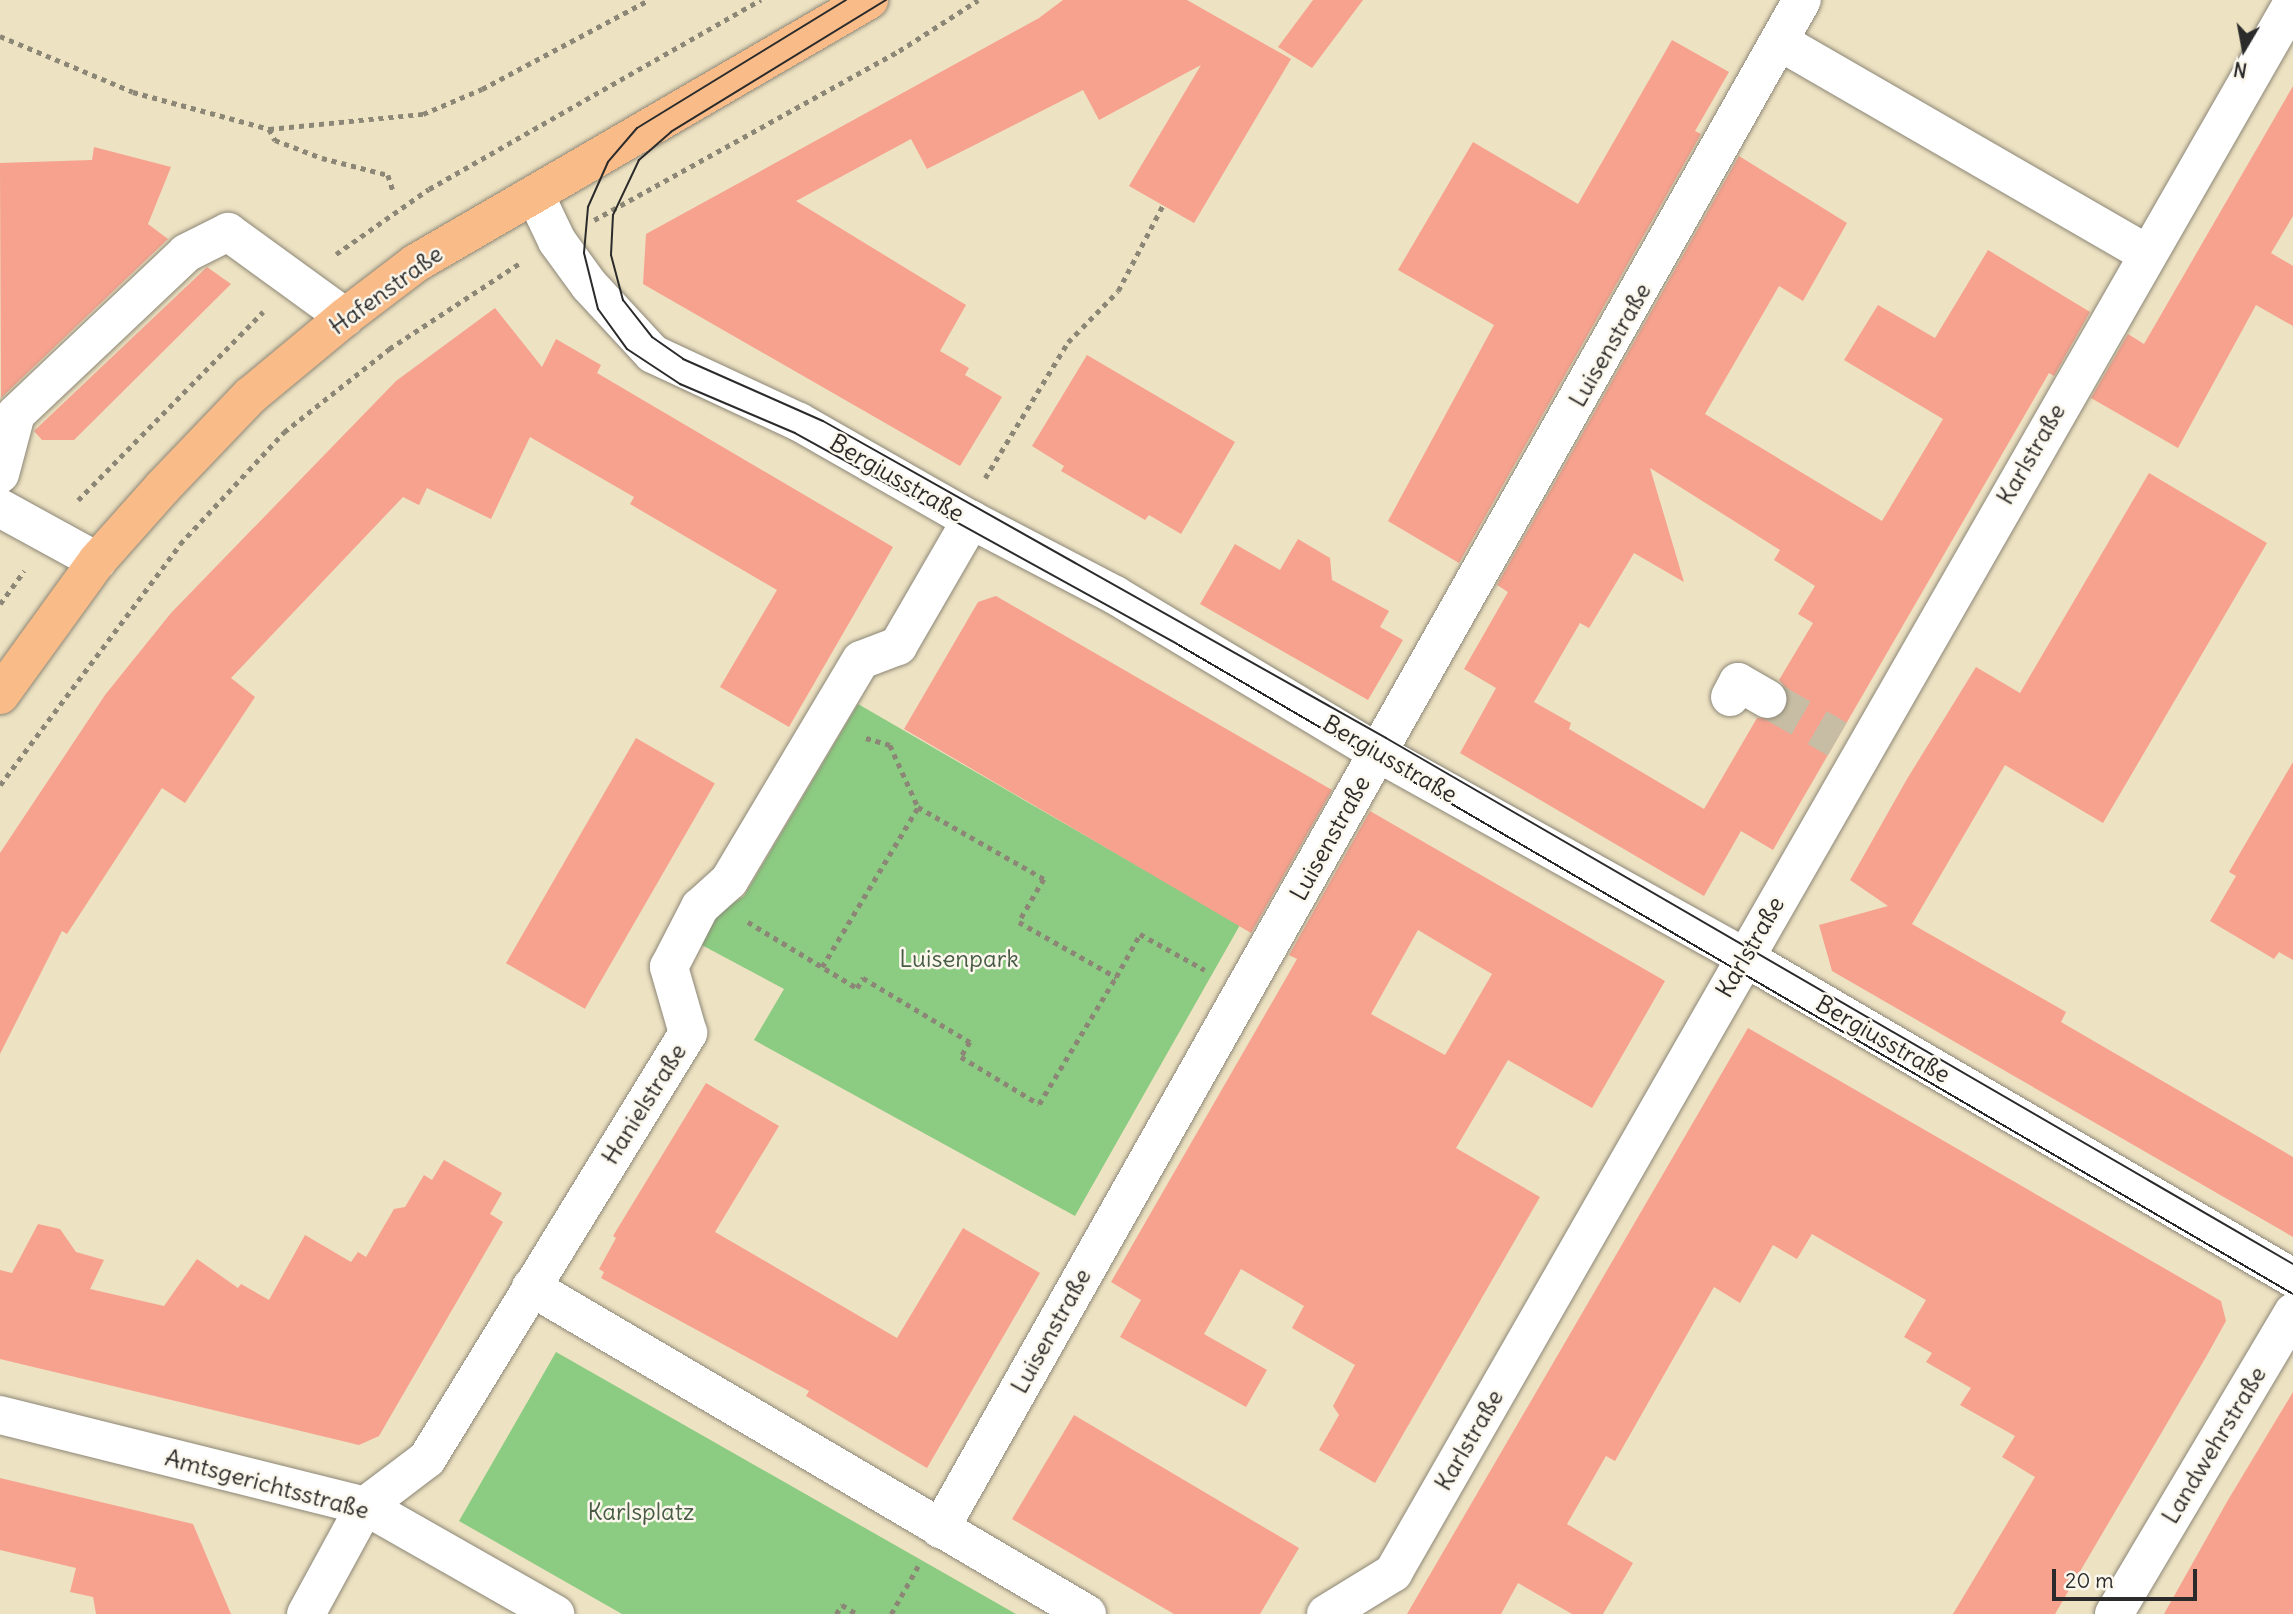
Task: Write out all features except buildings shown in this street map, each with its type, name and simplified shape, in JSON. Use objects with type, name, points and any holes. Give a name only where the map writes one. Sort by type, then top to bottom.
[{"type":"main road","name":"Hafenstraße","points":[[0,695],[97,561],[250,396],[345,317],[416,263],[869,0]]},
{"type":"street","name":"Luisenstraße","points":[[940,1529],[1782,43],[1802,0]]},
{"type":"street","name":"Karlstraße","points":[[1326,1614],[1393,1573],[1744,957],[1848,746],[2293,2]]},
{"type":"street","points":[[1782,43],[2145,253]]},
{"type":"street","name":"Bergiusstraße","points":[[535,195],[557,241],[589,285],[653,354],[799,422],[971,520],[1115,595],[1378,753],[1744,957],[2293,1278]]},
{"type":"street","points":[[0,474],[16,414],[186,253],[228,232],[345,317]]},
{"type":"street","points":[[0,508],[97,561]]},
{"type":"street","name":"Hanielstraße","points":[[306,1614],[365,1506],[427,1459],[688,1032],[669,967],[701,907],[729,881],[861,660],[898,646],[971,520]]},
{"type":"street","points":[[1730,696],[1738,682],[1768,699]]},
{"type":"street","points":[[531,1287],[1087,1614]]},
{"type":"street","name":"Landwehrstraße","points":[[2114,1614],[2293,1312]]},
{"type":"street","name":"Amtsgerichtsstraße","points":[[0,1415],[365,1506],[555,1614]]},
{"type":"path","points":[[0,36],[133,92],[269,129],[423,114],[482,89],[649,0]]},
{"type":"path","points":[[85,491],[258,316],[298,282],[429,189],[761,0]]},
{"type":"path","points":[[643,192],[899,51],[978,0]]},
{"type":"path","points":[[269,129],[275,140],[322,158],[388,174],[393,190]]},
{"type":"path","points":[[971,520],[969,505],[1068,342],[1118,291],[1163,205]]},
{"type":"path","points":[[0,785],[180,544],[284,432],[389,349],[471,291]]},
{"type":"path","points":[[0,604],[23,573]]},
{"type":"path","points":[[822,726],[890,745],[918,807],[1044,879],[1019,922],[1116,977]]},
{"type":"path","points":[[822,967],[918,807]]},
{"type":"path","points":[[710,899],[857,988],[863,978],[970,1042],[961,1057],[1039,1104],[1140,934],[1243,992]]},
{"type":"path","points":[[891,1614],[940,1529]]},
{"type":"path","points":[[836,1614],[842,1605],[857,1614]]},
{"type":"green space","name":"Luisenpark","points":[[858,704],[1240,925],[1075,1216],[754,1040],[784,989],[698,943],[708,920],[744,896]]},
{"type":"green space","name":"Karlsplatz","points":[[556,1352],[1016,1614],[622,1614],[459,1521]]},
{"type":"tunnel","points":[[1768,699],[1837,739]]},
{"type":"tram line","points":[[846,0],[637,128],[608,162],[588,207],[584,253],[598,309],[627,349],[680,384],[795,433],[1177,644],[2293,1294]]},
{"type":"tram line","points":[[886,0],[671,132],[639,160],[613,215],[611,255],[623,300],[652,337],[683,359],[823,421],[1386,738],[2293,1264]]}]
